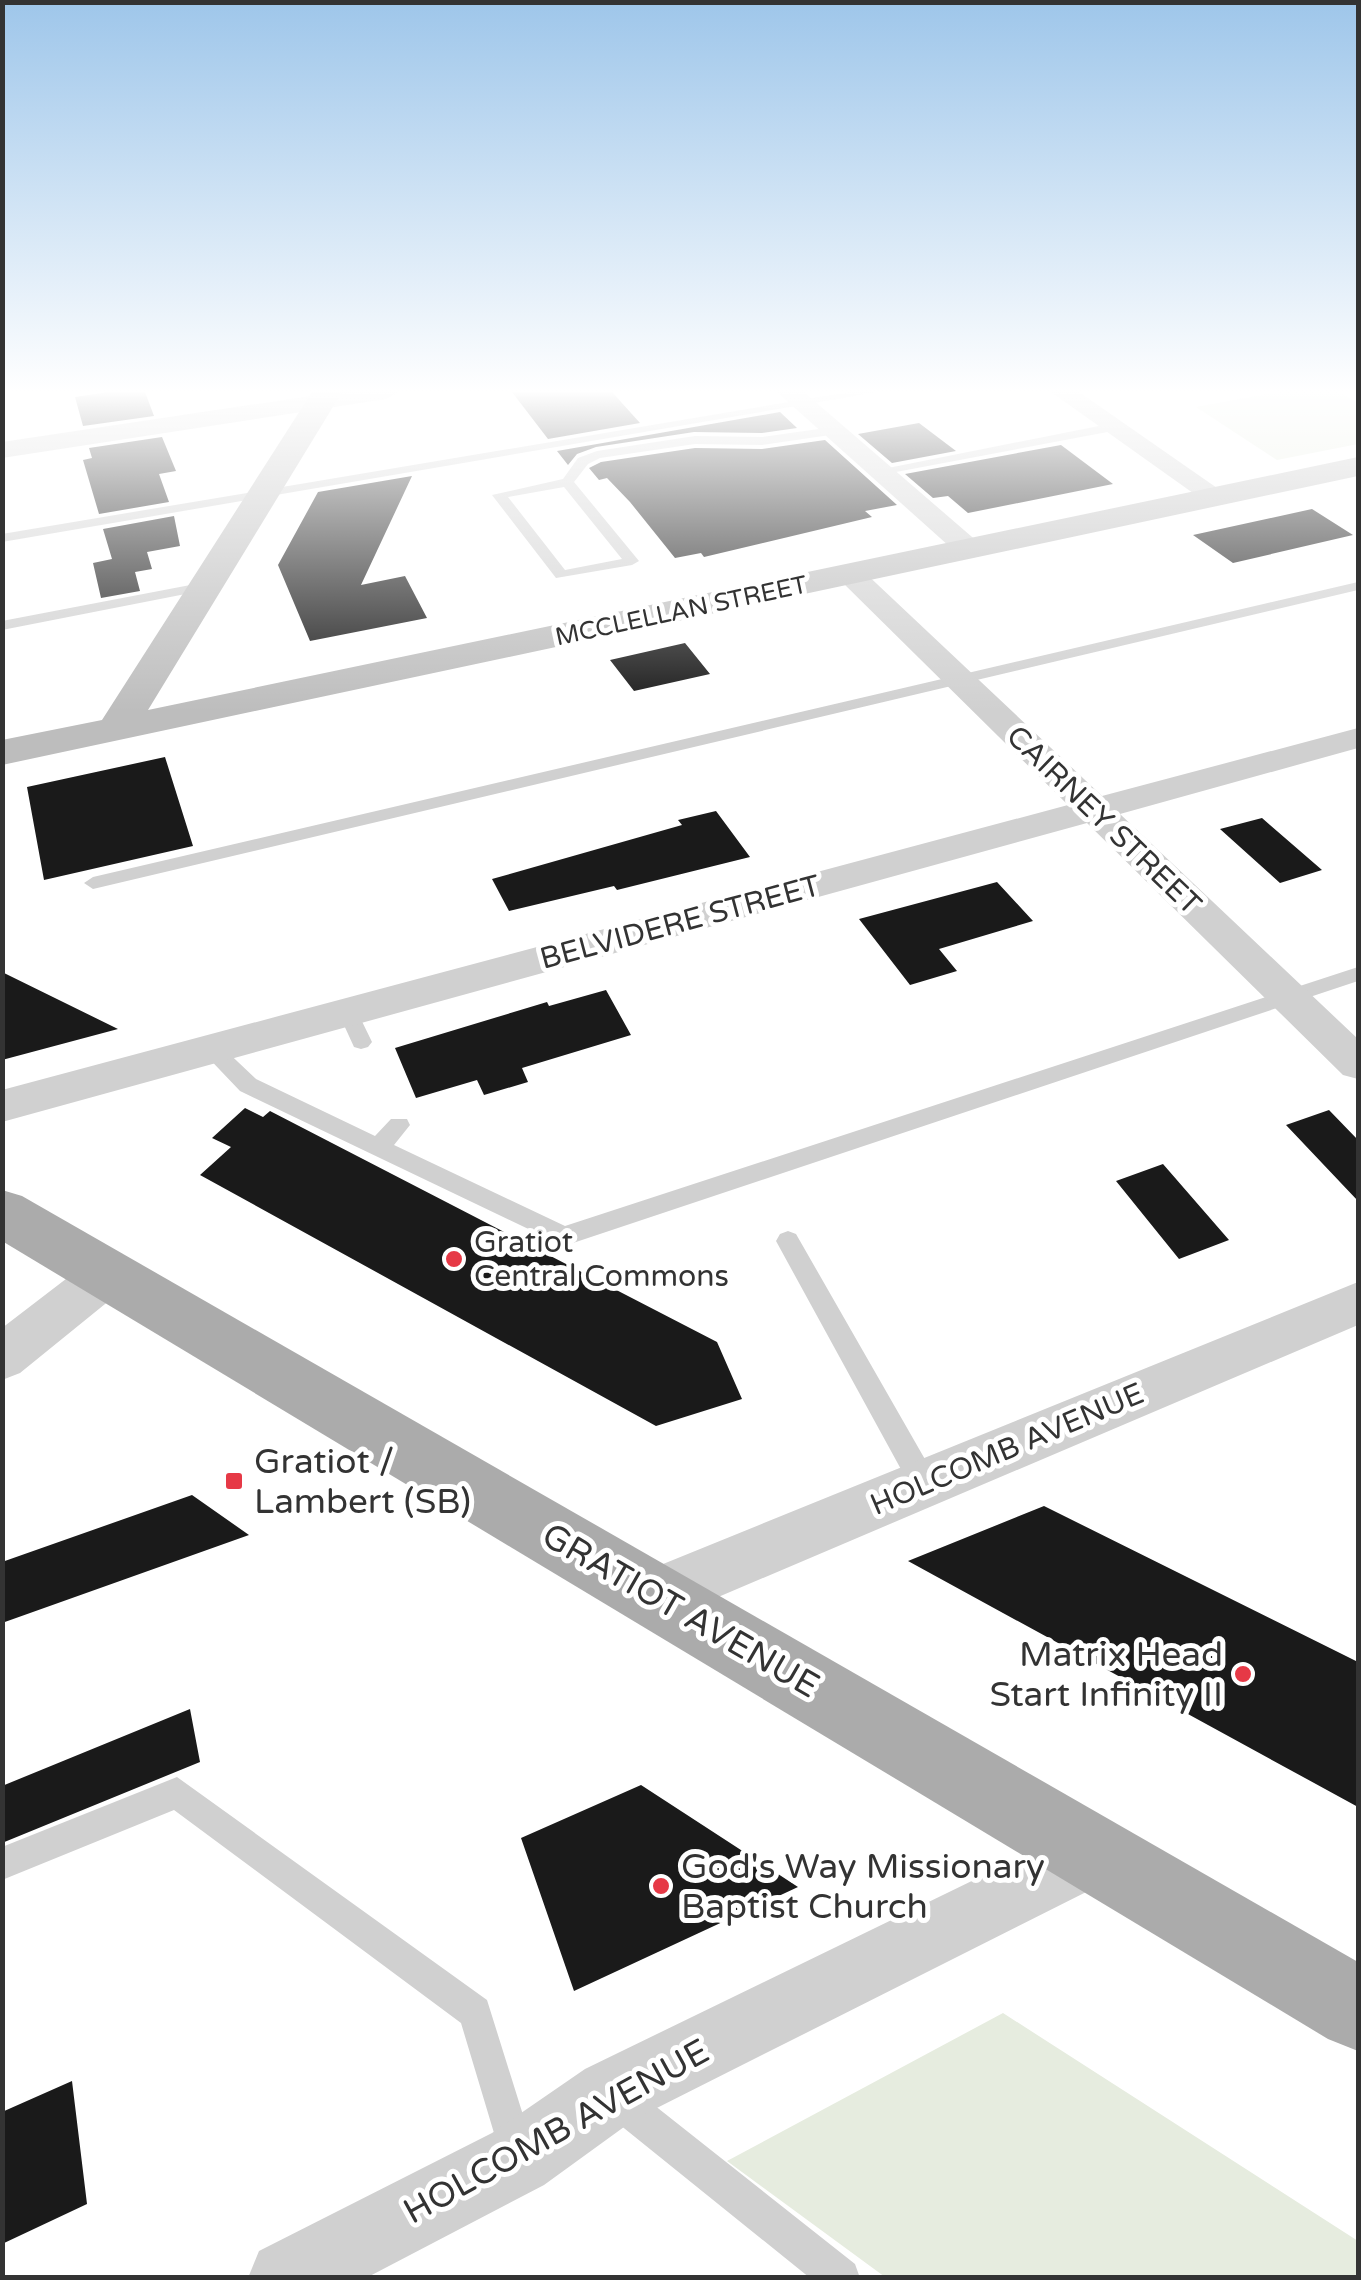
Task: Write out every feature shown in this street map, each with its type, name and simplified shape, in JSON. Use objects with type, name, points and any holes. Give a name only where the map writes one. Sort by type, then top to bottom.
[{"type":"main road","name":"GRATIOT AVENUE","points":[[2,1212],[1358,2008]]},
{"type":"street","points":[[118,728],[260,498]]},
{"type":"street","points":[[911,498],[969,550]]},
{"type":"street","name":"MCCLELLAN STREET","points":[[2,753],[1211,498]]},
{"type":"street","name":"CAIRNEY STREET","points":[[850,574],[1358,1064]]},
{"type":"street","name":"BELVIDERE STREET","points":[[2,1106],[211,1049],[354,1027],[1094,810],[1358,738]]},
{"type":"street","points":[[2,1358],[110,1273]]},
{"type":"street","name":"HOLCOMB AVENUE","points":[[656,1595],[1358,1303]]},
{"type":"street","name":"HOLCOMB AVENUE","points":[[286,2278],[518,2159],[610,2094],[1096,1854]]},
{"type":"lane","points":[[2,538],[237,498]]},
{"type":"lane","points":[[502,498],[561,575],[632,562],[580,498]]},
{"type":"lane","points":[[2,626],[206,586]]},
{"type":"lane","points":[[92,883],[1358,586]]},
{"type":"lane","points":[[211,1049],[248,1085],[564,1236],[1358,974]]},
{"type":"lane","points":[[378,1146],[399,1125]]},
{"type":"lane","points":[[788,1242],[924,1484]]},
{"type":"lane","points":[[2,1864],[177,1794],[475,2012],[518,2159]]},
{"type":"lane","points":[[610,2094],[841,2278]]},
{"type":"shaded area","points":[[1003,2013],[1358,2241],[1358,2277],[885,2277],[727,2161]]},
{"type":"building","points":[[94,498],[168,498],[169,502],[99,514]]},
{"type":"building","points":[[314,498],[402,498],[361,585],[405,576],[427,618],[310,641],[278,565]]},
{"type":"building","points":[[627,498],[890,498],[897,505],[865,511],[872,517],[704,557],[701,553],[675,558]]},
{"type":"building","points":[[951,498],[1041,498],[968,513]]},
{"type":"building","points":[[1312,509],[1353,535],[1233,563],[1193,535]]},
{"type":"building","points":[[174,516],[180,546],[147,552],[152,569],[135,572],[140,591],[101,598],[93,563],[112,559],[103,529]]},
{"type":"building","points":[[685,643],[710,674],[634,691],[610,660]]},
{"type":"building","points":[[165,757],[193,846],[44,880],[27,787]]},
{"type":"building","points":[[716,811],[750,857],[617,890],[614,886],[509,911],[492,879],[682,825],[678,820]]},
{"type":"building","points":[[1262,818],[1322,870],[1280,883],[1220,829]]},
{"type":"building","points":[[997,882],[1033,921],[939,949],[957,971],[910,985],[859,919]]},
{"type":"building","points":[[2,972],[118,1029],[2,1060]]},
{"type":"building","points":[[606,990],[631,1035],[522,1068],[528,1082],[484,1095],[477,1080],[416,1098],[395,1048],[547,1002],[549,1006]]},
{"type":"building","name":"Gratiot Central Commons","points":[[245,1108],[263,1117],[270,1111],[717,1342],[742,1399],[656,1426],[200,1175],[231,1147],[212,1138]]},
{"type":"building","points":[[1329,1110],[1358,1140],[1358,1201],[1286,1125]]},
{"type":"building","points":[[1163,1164],[1229,1240],[1179,1259],[1116,1181]]},
{"type":"building","points":[[192,1495],[249,1535],[2,1623],[2,1562]]},
{"type":"building","points":[[1044,1506],[1358,1662],[1358,1807],[908,1561]]},
{"type":"building","points":[[190,1709],[200,1762],[2,1843],[2,1786]]},
{"type":"building","name":"God's Way Missionary Baptist Church","points":[[641,1785],[798,1887],[574,1991],[521,1838]]},
{"type":"building","points":[[72,2081],[87,2204],[2,2244],[2,2112]]},
{"type":"place","name":"Gratiot Central Commons","points":[[454,1259]]},
{"type":"place","name":"Gratiot / Lambert (SB)","points":[[234,1481]]},
{"type":"place","name":"Matrix Head Start Infinity II","points":[[1243,1674]]},
{"type":"place","name":"God's Way Missionary Baptist Church","points":[[661,1886]]}]
